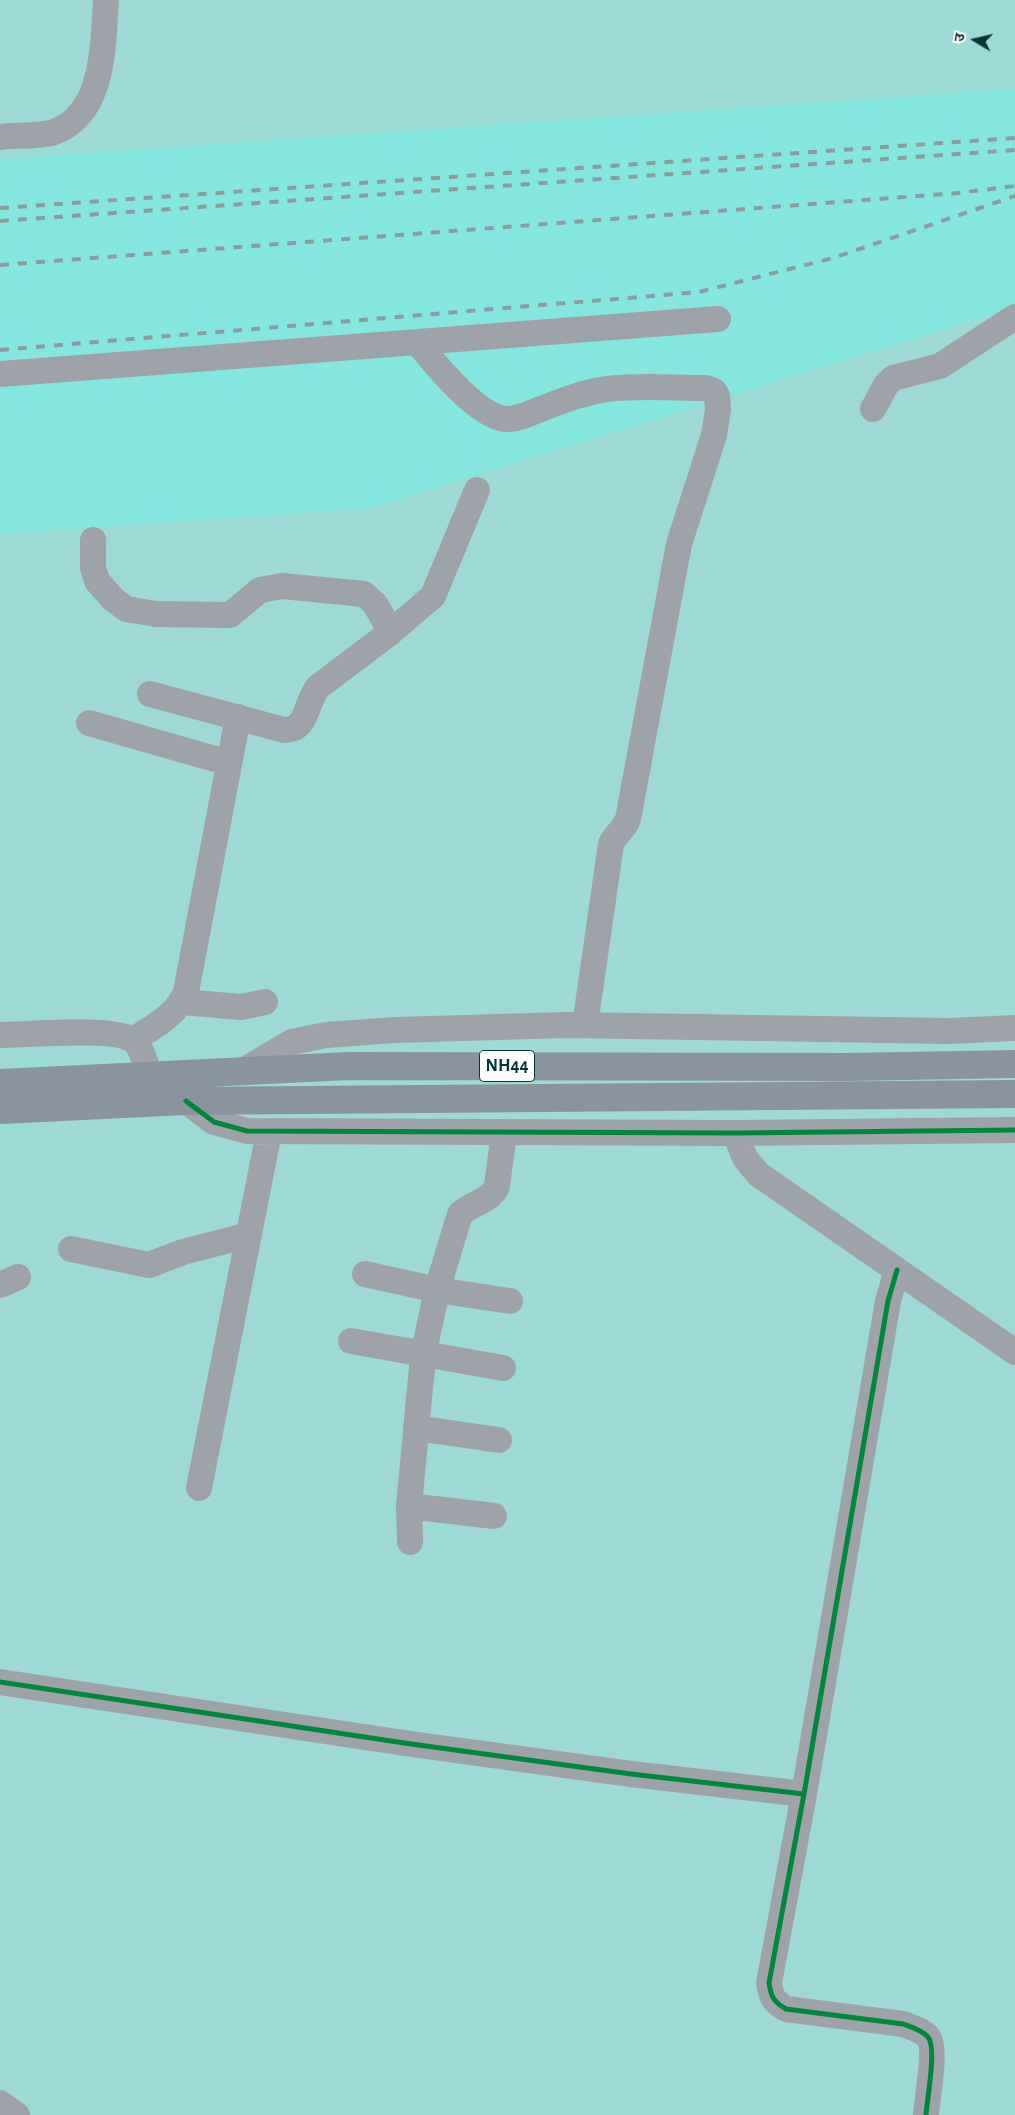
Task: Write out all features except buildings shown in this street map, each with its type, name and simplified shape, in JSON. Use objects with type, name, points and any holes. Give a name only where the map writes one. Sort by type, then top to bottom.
[{"type":"highway","name":"NH44","points":[[0,1083],[349,1066],[848,1067],[1015,1064]]},
{"type":"highway","name":"NH44","points":[[0,1110],[186,1101],[1015,1094]]},
{"type":"street","points":[[0,137],[54,132],[74,119],[90,97],[102,62],[106,0]]},
{"type":"street","points":[[873,409],[886,385],[893,378],[940,366],[1015,317]]},
{"type":"street","points":[[0,374],[718,319]]},
{"type":"street","points":[[417,342],[445,377],[464,395],[491,414],[504,419],[516,418],[575,396],[607,389],[706,388],[714,391],[717,396],[718,410],[714,435],[679,544],[628,819],[625,828],[614,837],[611,844],[585,1025]]},
{"type":"street","points":[[150,694],[284,730],[294,730],[301,725],[310,698],[318,687],[391,632],[433,596],[477,490]]},
{"type":"street","points":[[93,540],[93,568],[97,582],[126,610],[156,614],[230,615],[260,590],[282,586],[364,594],[375,604],[391,632]]},
{"type":"street","points":[[133,1040],[169,1015],[182,1002],[186,992],[238,717]]},
{"type":"street","points":[[89,723],[229,763]]},
{"type":"street","points":[[182,1002],[241,1007],[265,1002]]},
{"type":"street","points":[[240,1072],[292,1042],[326,1035],[395,1030],[585,1025],[949,1031],[1015,1028]]},
{"type":"street","points":[[0,1035],[114,1033],[133,1040],[139,1049],[150,1076]]},
{"type":"street","points":[[186,1101],[214,1122],[247,1131],[269,1132],[735,1133],[1015,1130]]},
{"type":"street","points":[[200,1488],[269,1132]]},
{"type":"street","points":[[410,1542],[409,1506],[423,1356],[437,1290],[460,1214],[469,1206],[485,1200],[494,1194],[498,1186],[504,1132]]},
{"type":"street","points":[[735,1133],[745,1158],[758,1174],[1015,1352]]},
{"type":"street","points":[[71,1249],[150,1265],[163,1262],[183,1252],[249,1235]]},
{"type":"street","points":[[897,1270],[888,1301],[804,1794],[769,1983],[770,1995],[774,2002],[786,2009],[903,2024],[918,2030],[928,2038],[932,2050],[926,2115]]},
{"type":"street","points":[[365,1274],[437,1290],[510,1301]]},
{"type":"street","points":[[351,1340],[423,1356],[503,1368]]},
{"type":"street","points":[[416,1428],[499,1440]]},
{"type":"street","points":[[409,1506],[494,1516]]},
{"type":"street","points":[[0,1682],[430,1747],[631,1774],[804,1794]]},
{"type":"street","points":[[0,2103],[17,2115]]},
{"type":"shaded area","points":[[1015,89],[1015,307],[371,508],[0,534],[0,159]]},
{"type":"railway","points":[[0,208],[1015,138]]},
{"type":"railway","points":[[0,221],[1015,150]]},
{"type":"railway","points":[[0,265],[958,193],[1015,186]]},
{"type":"railway","points":[[0,350],[699,292],[833,258],[1015,196]]},
{"type":"cycle path","points":[[186,1101],[214,1122],[247,1131],[735,1133],[1015,1130]]},
{"type":"cycle path","points":[[897,1270],[888,1301],[804,1794],[769,1983],[774,1999],[786,2009],[903,2024],[926,2035],[931,2043],[932,2052],[926,2115]]},
{"type":"cycle path","points":[[0,1682],[411,1744],[631,1774],[804,1794]]}]
